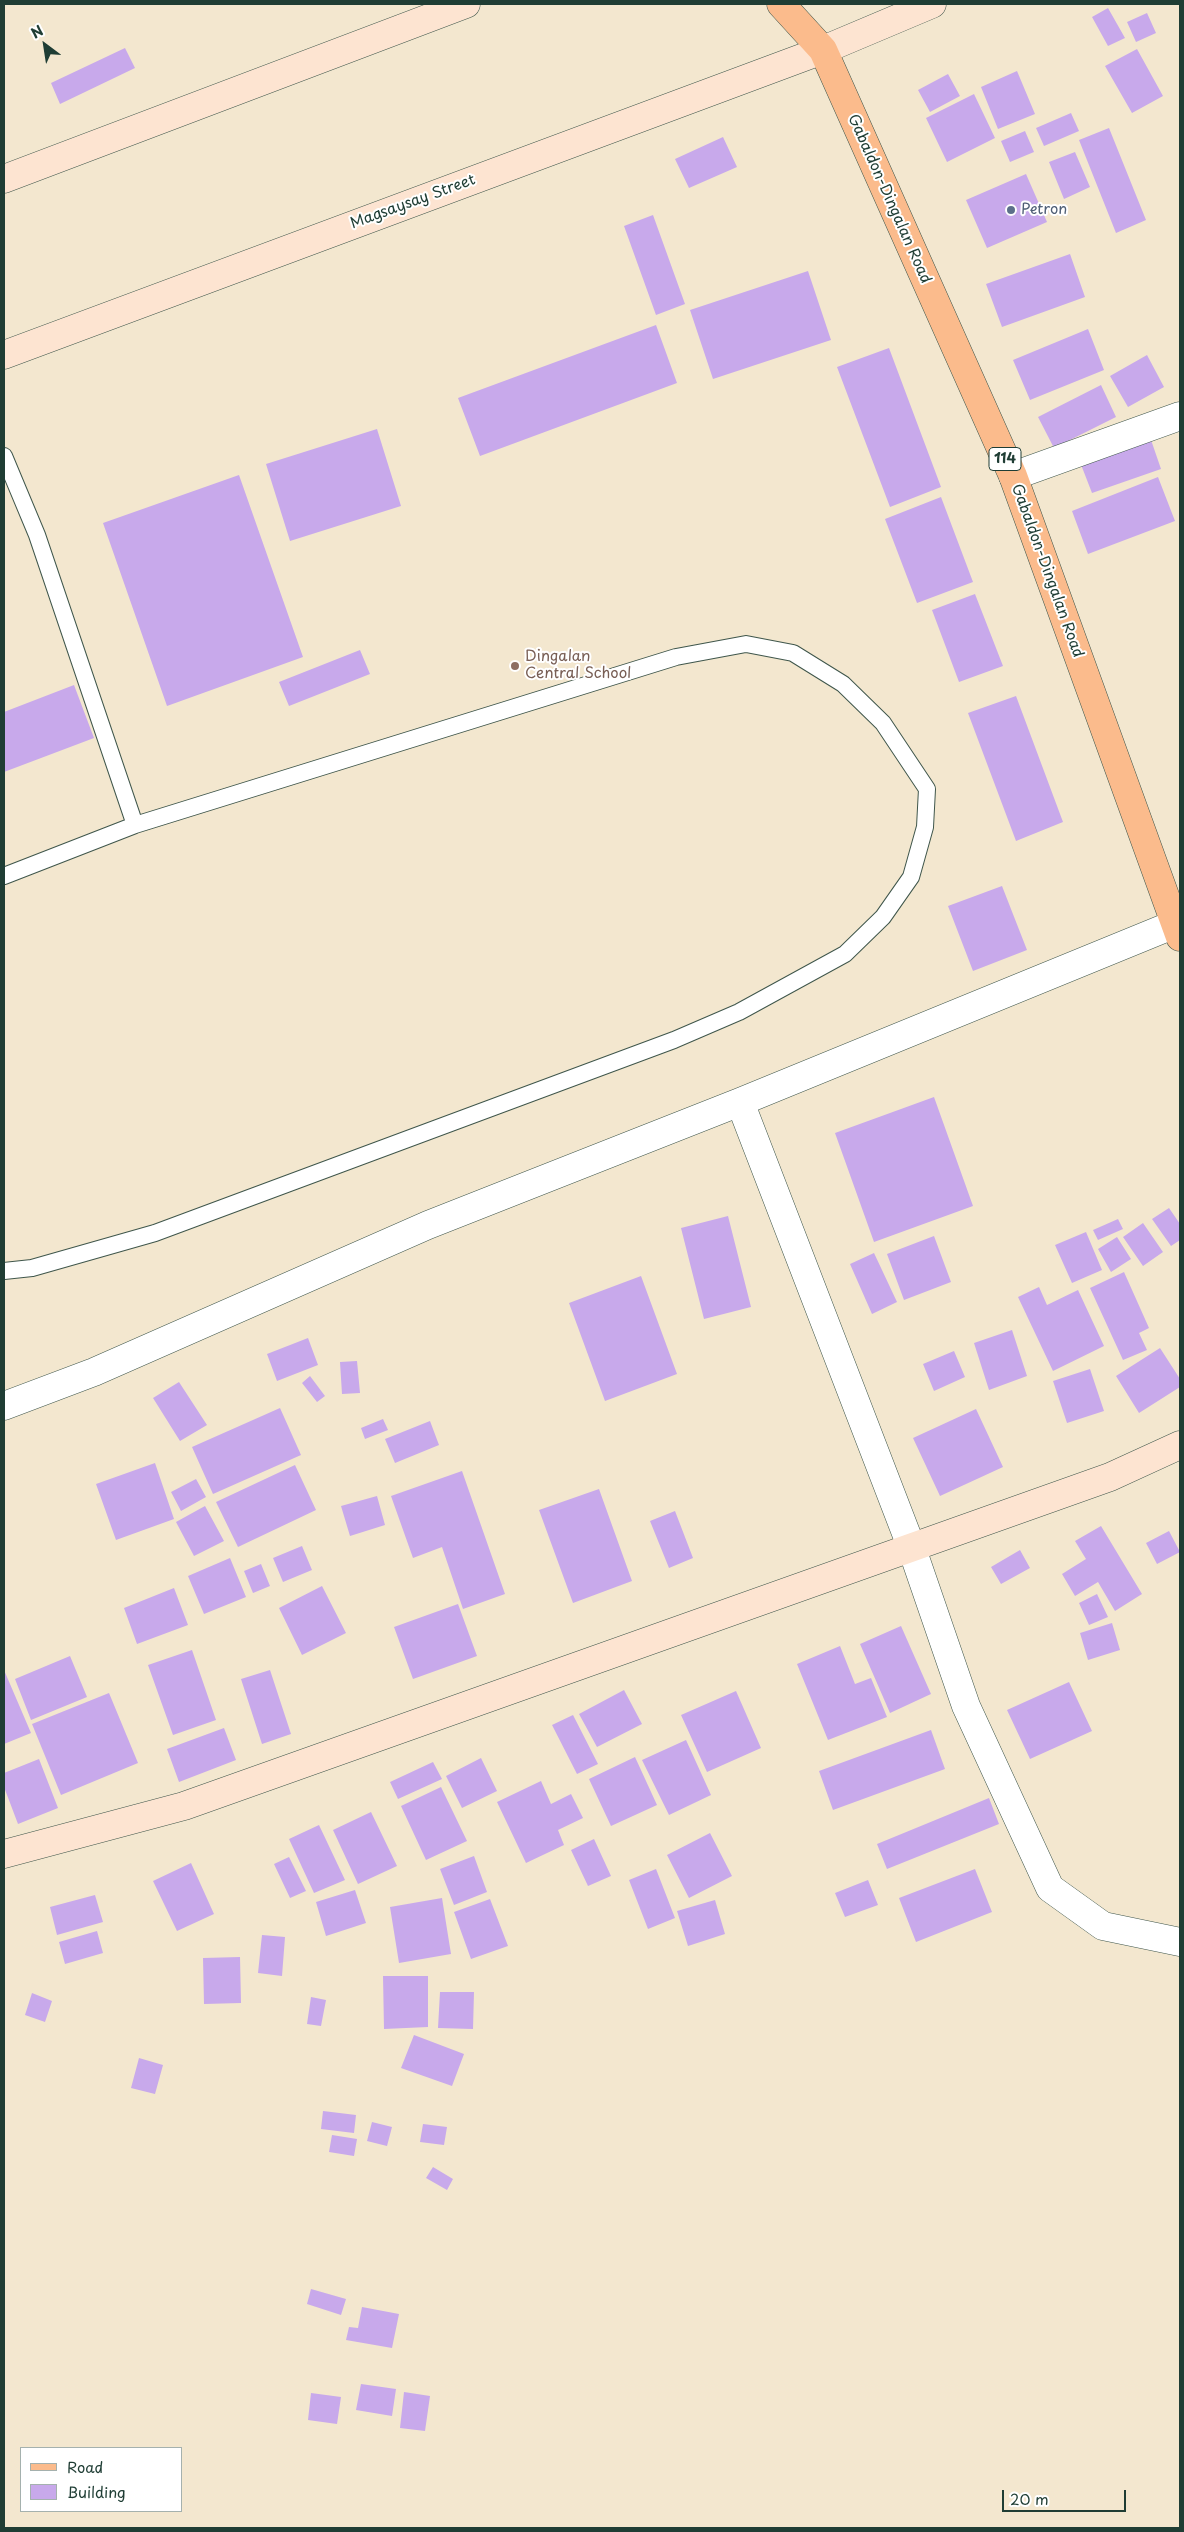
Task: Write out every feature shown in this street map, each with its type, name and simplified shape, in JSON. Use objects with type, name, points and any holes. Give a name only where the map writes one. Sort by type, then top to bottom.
[{"type":"main road","name":"Gabaldon-Dingalan Road","points":[[781,4],[822,50],[1013,476],[1177,931]]},
{"type":"street","points":[[4,179],[466,4]]},
{"type":"street","name":"Magsaysay Street","points":[[4,355],[822,50],[932,4]]},
{"type":"street","points":[[1013,476],[1180,416]]},
{"type":"street","points":[[4,1406],[94,1372],[428,1225],[1177,931]]},
{"type":"street","points":[[740,1102],[911,1546],[966,1706],[1050,1888],[1103,1926],[1180,1942]]},
{"type":"street","points":[[4,1854],[184,1806],[911,1546],[1110,1477],[1180,1445]]},
{"type":"lane","points":[[4,456],[37,535],[135,825]]},
{"type":"lane","points":[[4,876],[135,825],[676,658],[746,644],[793,653],[844,684],[883,723],[926,789],[925,828],[911,877],[884,917],[845,954],[739,1012],[674,1040],[515,1100],[155,1232],[32,1268],[4,1271]]},
{"type":"building","points":[[1108,8],[1125,38],[1108,46],[1092,17]]},
{"type":"building","points":[[1147,13],[1156,33],[1136,42],[1127,22]]},
{"type":"building","points":[[125,48],[135,68],[60,104],[51,83]]},
{"type":"building","points":[[1137,49],[1163,96],[1132,113],[1105,66]]},
{"type":"building","points":[[1017,71],[1035,114],[998,129],[981,87]]},
{"type":"building","points":[[948,74],[960,96],[930,112],[918,90]]},
{"type":"building","points":[[974,94],[995,138],[947,162],[926,118]]},
{"type":"building","points":[[1071,113],[1079,131],[1044,146],[1036,128]]},
{"type":"building","points":[[1109,128],[1146,220],[1116,233],[1079,140]]},
{"type":"building","points":[[1025,131],[1034,152],[1010,162],[1001,141]]},
{"type":"building","points":[[723,137],[737,167],[689,188],[675,159]]},
{"type":"building","points":[[1075,152],[1090,187],[1064,199],[1049,162]]},
{"type":"building","points":[[1026,174],[1047,222],[987,248],[966,200]]},
{"type":"building","points":[[653,215],[685,304],[656,315],[624,226]]},
{"type":"building","points":[[1070,254],[1085,297],[1002,327],[986,284]]},
{"type":"building","points":[[808,271],[831,340],[713,379],[690,310]]},
{"type":"building","points":[[656,325],[677,383],[480,456],[458,398]]},
{"type":"building","points":[[1088,329],[1104,370],[1030,400],[1013,360]]},
{"type":"building","points":[[889,348],[941,487],[890,507],[837,367]]},
{"type":"building","points":[[1147,355],[1164,387],[1128,407],[1110,376]]},
{"type":"building","points":[[1101,385],[1116,417],[1054,448],[1038,417]]},
{"type":"building","points":[[377,429],[401,506],[290,541],[266,464]]},
{"type":"building","points":[[1150,437],[1161,469],[1092,493],[1080,462]]},
{"type":"building","points":[[239,475],[303,657],[167,706],[103,523]]},
{"type":"building","points":[[1158,477],[1175,521],[1088,554],[1072,511]]},
{"type":"building","points":[[941,497],[973,582],[917,603],[885,519]]},
{"type":"building","points":[[975,594],[1003,666],[959,682],[932,610]]},
{"type":"building","points":[[360,650],[370,674],[289,706],[279,682]]},
{"type":"building","points":[[74,685],[94,738],[4,772],[4,712]]},
{"type":"building","points":[[1016,696],[1063,822],[1016,841],[968,713]]},
{"type":"building","points":[[1002,886],[1027,950],[973,971],[948,906]]},
{"type":"building","points":[[934,1097],[973,1206],[874,1242],[835,1133]]},
{"type":"building","points":[[1169,1208],[1180,1224],[1180,1240],[1171,1246],[1152,1219]]},
{"type":"building","points":[[728,1216],[751,1307],[704,1319],[681,1228]]},
{"type":"building","points":[[1118,1219],[1123,1229],[1098,1240],[1093,1230]]},
{"type":"building","points":[[1143,1223],[1163,1252],[1143,1266],[1123,1237]]},
{"type":"building","points":[[1086,1232],[1102,1270],[1072,1283],[1055,1245]]},
{"type":"building","points":[[934,1236],[951,1282],[904,1300],[887,1254]]},
{"type":"building","points":[[1117,1237],[1131,1259],[1111,1272],[1098,1249]]},
{"type":"building","points":[[874,1253],[897,1302],[872,1314],[850,1264]]},
{"type":"building","points":[[1124,1272],[1149,1328],[1139,1333],[1147,1350],[1123,1360],[1090,1288]]},
{"type":"building","points":[[641,1276],[677,1374],[605,1401],[569,1303]]},
{"type":"building","points":[[1039,1287],[1047,1305],[1078,1290],[1104,1346],[1053,1371],[1018,1297]]},
{"type":"building","points":[[1012,1330],[1027,1376],[989,1390],[974,1343]]},
{"type":"building","points":[[308,1338],[318,1365],[277,1381],[267,1354]]},
{"type":"building","points":[[1160,1348],[1180,1379],[1180,1387],[1139,1413],[1116,1376]]},
{"type":"building","points":[[954,1351],[965,1377],[934,1391],[923,1364]]},
{"type":"building","points":[[357,1361],[360,1393],[342,1394],[340,1362]]},
{"type":"building","points":[[1090,1369],[1104,1411],[1067,1423],[1053,1381]]},
{"type":"building","points":[[310,1376],[325,1396],[317,1402],[302,1383]]},
{"type":"building","points":[[179,1382],[207,1425],[180,1441],[153,1398]]},
{"type":"building","points":[[280,1408],[301,1455],[213,1494],[192,1447]]},
{"type":"building","points":[[976,1409],[1003,1467],[940,1496],[913,1438]]},
{"type":"building","points":[[383,1419],[388,1430],[365,1439],[361,1428]]},
{"type":"building","points":[[430,1421],[439,1445],[395,1463],[385,1439]]},
{"type":"building","points":[[155,1463],[174,1519],[116,1540],[96,1484]]},
{"type":"building","points":[[295,1465],[316,1510],[238,1547],[216,1502]]},
{"type":"building","points":[[462,1471],[505,1594],[463,1609],[442,1547],[413,1558],[391,1496]]},
{"type":"building","points":[[196,1479],[206,1497],[181,1511],[171,1492]]},
{"type":"building","points":[[599,1489],[632,1581],[573,1603],[539,1510]]},
{"type":"building","points":[[377,1496],[385,1525],[350,1536],[341,1506]]},
{"type":"building","points":[[205,1506],[224,1541],[194,1556],[176,1522]]},
{"type":"building","points":[[675,1511],[693,1558],[669,1568],[650,1521]]},
{"type":"building","points":[[1101,1526],[1142,1594],[1115,1611],[1098,1582],[1075,1596],[1062,1574],[1086,1559],[1075,1541]]},
{"type":"building","points":[[1169,1531],[1180,1552],[1157,1564],[1146,1543]]},
{"type":"building","points":[[302,1546],[312,1570],[283,1582],[273,1558]]},
{"type":"building","points":[[1020,1550],[1030,1568],[1001,1584],[991,1567]]},
{"type":"building","points":[[230,1558],[246,1597],[204,1614],[188,1576]]},
{"type":"building","points":[[261,1564],[270,1586],[253,1593],[244,1571]]},
{"type":"building","points":[[322,1586],[346,1633],[302,1655],[279,1608]]},
{"type":"building","points":[[174,1588],[188,1625],[137,1644],[124,1608]]},
{"type":"building","points":[[1097,1594],[1108,1617],[1089,1625],[1079,1603]]},
{"type":"building","points":[[458,1604],[477,1656],[413,1679],[394,1627]]},
{"type":"building","points":[[1112,1623],[1120,1650],[1088,1660],[1080,1633]]},
{"type":"building","points":[[901,1626],[931,1694],[890,1713],[860,1644]]},
{"type":"building","points":[[840,1646],[855,1684],[871,1678],[887,1717],[828,1740],[797,1664]]},
{"type":"building","points":[[192,1650],[216,1720],[173,1735],[148,1665]]},
{"type":"building","points":[[70,1656],[87,1697],[31,1720],[15,1679]]},
{"type":"building","points":[[4,1670],[31,1733],[4,1744]]},
{"type":"building","points":[[270,1670],[291,1734],[262,1744],[241,1679]]},
{"type":"building","points":[[1069,1682],[1092,1731],[1030,1759],[1007,1710]]},
{"type":"building","points":[[624,1690],[642,1724],[597,1747],[579,1714]]},
{"type":"building","points":[[736,1691],[761,1748],[707,1772],[681,1715]]},
{"type":"building","points":[[109,1693],[138,1763],[61,1795],[32,1724]]},
{"type":"building","points":[[573,1715],[598,1764],[577,1774],[552,1725]]},
{"type":"building","points":[[224,1728],[236,1760],[179,1782],[167,1749]]},
{"type":"building","points":[[931,1730],[945,1769],[833,1810],[819,1771]]},
{"type":"building","points":[[686,1740],[711,1795],[669,1815],[642,1760]]},
{"type":"building","points":[[635,1757],[657,1805],[611,1826],[589,1779]]},
{"type":"building","points":[[481,1758],[497,1791],[462,1808],[446,1776]]},
{"type":"building","points":[[39,1759],[58,1808],[18,1824],[4,1787],[4,1773]]},
{"type":"building","points":[[433,1762],[442,1779],[398,1799],[390,1782]]},
{"type":"building","points":[[541,1781],[551,1804],[571,1794],[583,1818],[558,1830],[564,1845],[526,1863],[497,1802]]},
{"type":"building","points":[[441,1787],[467,1841],[426,1860],[401,1806]]},
{"type":"building","points":[[989,1798],[999,1824],[887,1869],[877,1844]]},
{"type":"building","points":[[371,1812],[397,1866],[358,1884],[333,1830]]},
{"type":"building","points":[[319,1825],[345,1880],[314,1893],[289,1839]]},
{"type":"building","points":[[710,1833],[732,1876],[689,1898],[667,1855]]},
{"type":"building","points":[[594,1839],[611,1876],[588,1886],[571,1850]]},
{"type":"building","points":[[474,1856],[487,1892],[454,1905],[440,1869]]},
{"type":"building","points":[[289,1857],[306,1891],[290,1898],[274,1864]]},
{"type":"building","points":[[191,1863],[214,1914],[177,1931],[153,1881]]},
{"type":"building","points":[[656,1869],[675,1918],[648,1929],[629,1880]]},
{"type":"building","points":[[975,1869],[992,1912],[916,1942],[899,1898]]},
{"type":"building","points":[[868,1880],[878,1905],[845,1917],[835,1893]]},
{"type":"building","points":[[355,1890],[366,1923],[326,1936],[316,1902]]},
{"type":"building","points":[[95,1895],[103,1922],[57,1935],[50,1907]]},
{"type":"building","points":[[442,1898],[451,1954],[399,1963],[390,1907]]},
{"type":"building","points":[[490,1899],[508,1946],[471,1959],[454,1912]]},
{"type":"building","points":[[715,1900],[725,1934],[688,1946],[677,1911]]},
{"type":"building","points":[[97,1931],[103,1953],[65,1964],[59,1942]]},
{"type":"building","points":[[262,1935],[285,1937],[282,1976],[258,1973]]},
{"type":"building","points":[[240,1957],[241,2003],[204,2004],[203,1958]]},
{"type":"building","points":[[383,1976],[428,1976],[428,2027],[384,2029]]},
{"type":"building","points":[[440,1992],[474,1992],[473,2029],[438,2028]]},
{"type":"building","points":[[32,1993],[52,2001],[45,2022],[25,2015]]},
{"type":"building","points":[[311,1997],[326,2000],[321,2026],[307,2024]]},
{"type":"building","points":[[414,2035],[464,2054],[452,2086],[401,2068]]},
{"type":"building","points":[[139,2058],[163,2065],[155,2094],[131,2088]]},
{"type":"building","points":[[323,2111],[356,2115],[354,2133],[321,2129]]},
{"type":"building","points":[[372,2122],[392,2127],[387,2146],[367,2141]]},
{"type":"building","points":[[423,2124],[447,2127],[444,2145],[420,2142]]},
{"type":"building","points":[[332,2135],[357,2139],[354,2156],[329,2152]]},
{"type":"building","points":[[433,2167],[453,2179],[447,2190],[426,2178]]},
{"type":"building","points":[[311,2289],[346,2299],[341,2315],[307,2304]]},
{"type":"building","points":[[362,2307],[399,2314],[392,2348],[346,2340],[349,2327],[358,2328]]},
{"type":"building","points":[[361,2384],[396,2389],[392,2416],[356,2410]]},
{"type":"building","points":[[404,2392],[430,2396],[425,2431],[400,2428]]},
{"type":"building","points":[[311,2393],[341,2397],[337,2424],[308,2420]]},
{"type":"place","name":"Petron","points":[[1011,210]]},
{"type":"place","name":"Dingalan Central School","points":[[515,666]]}]
